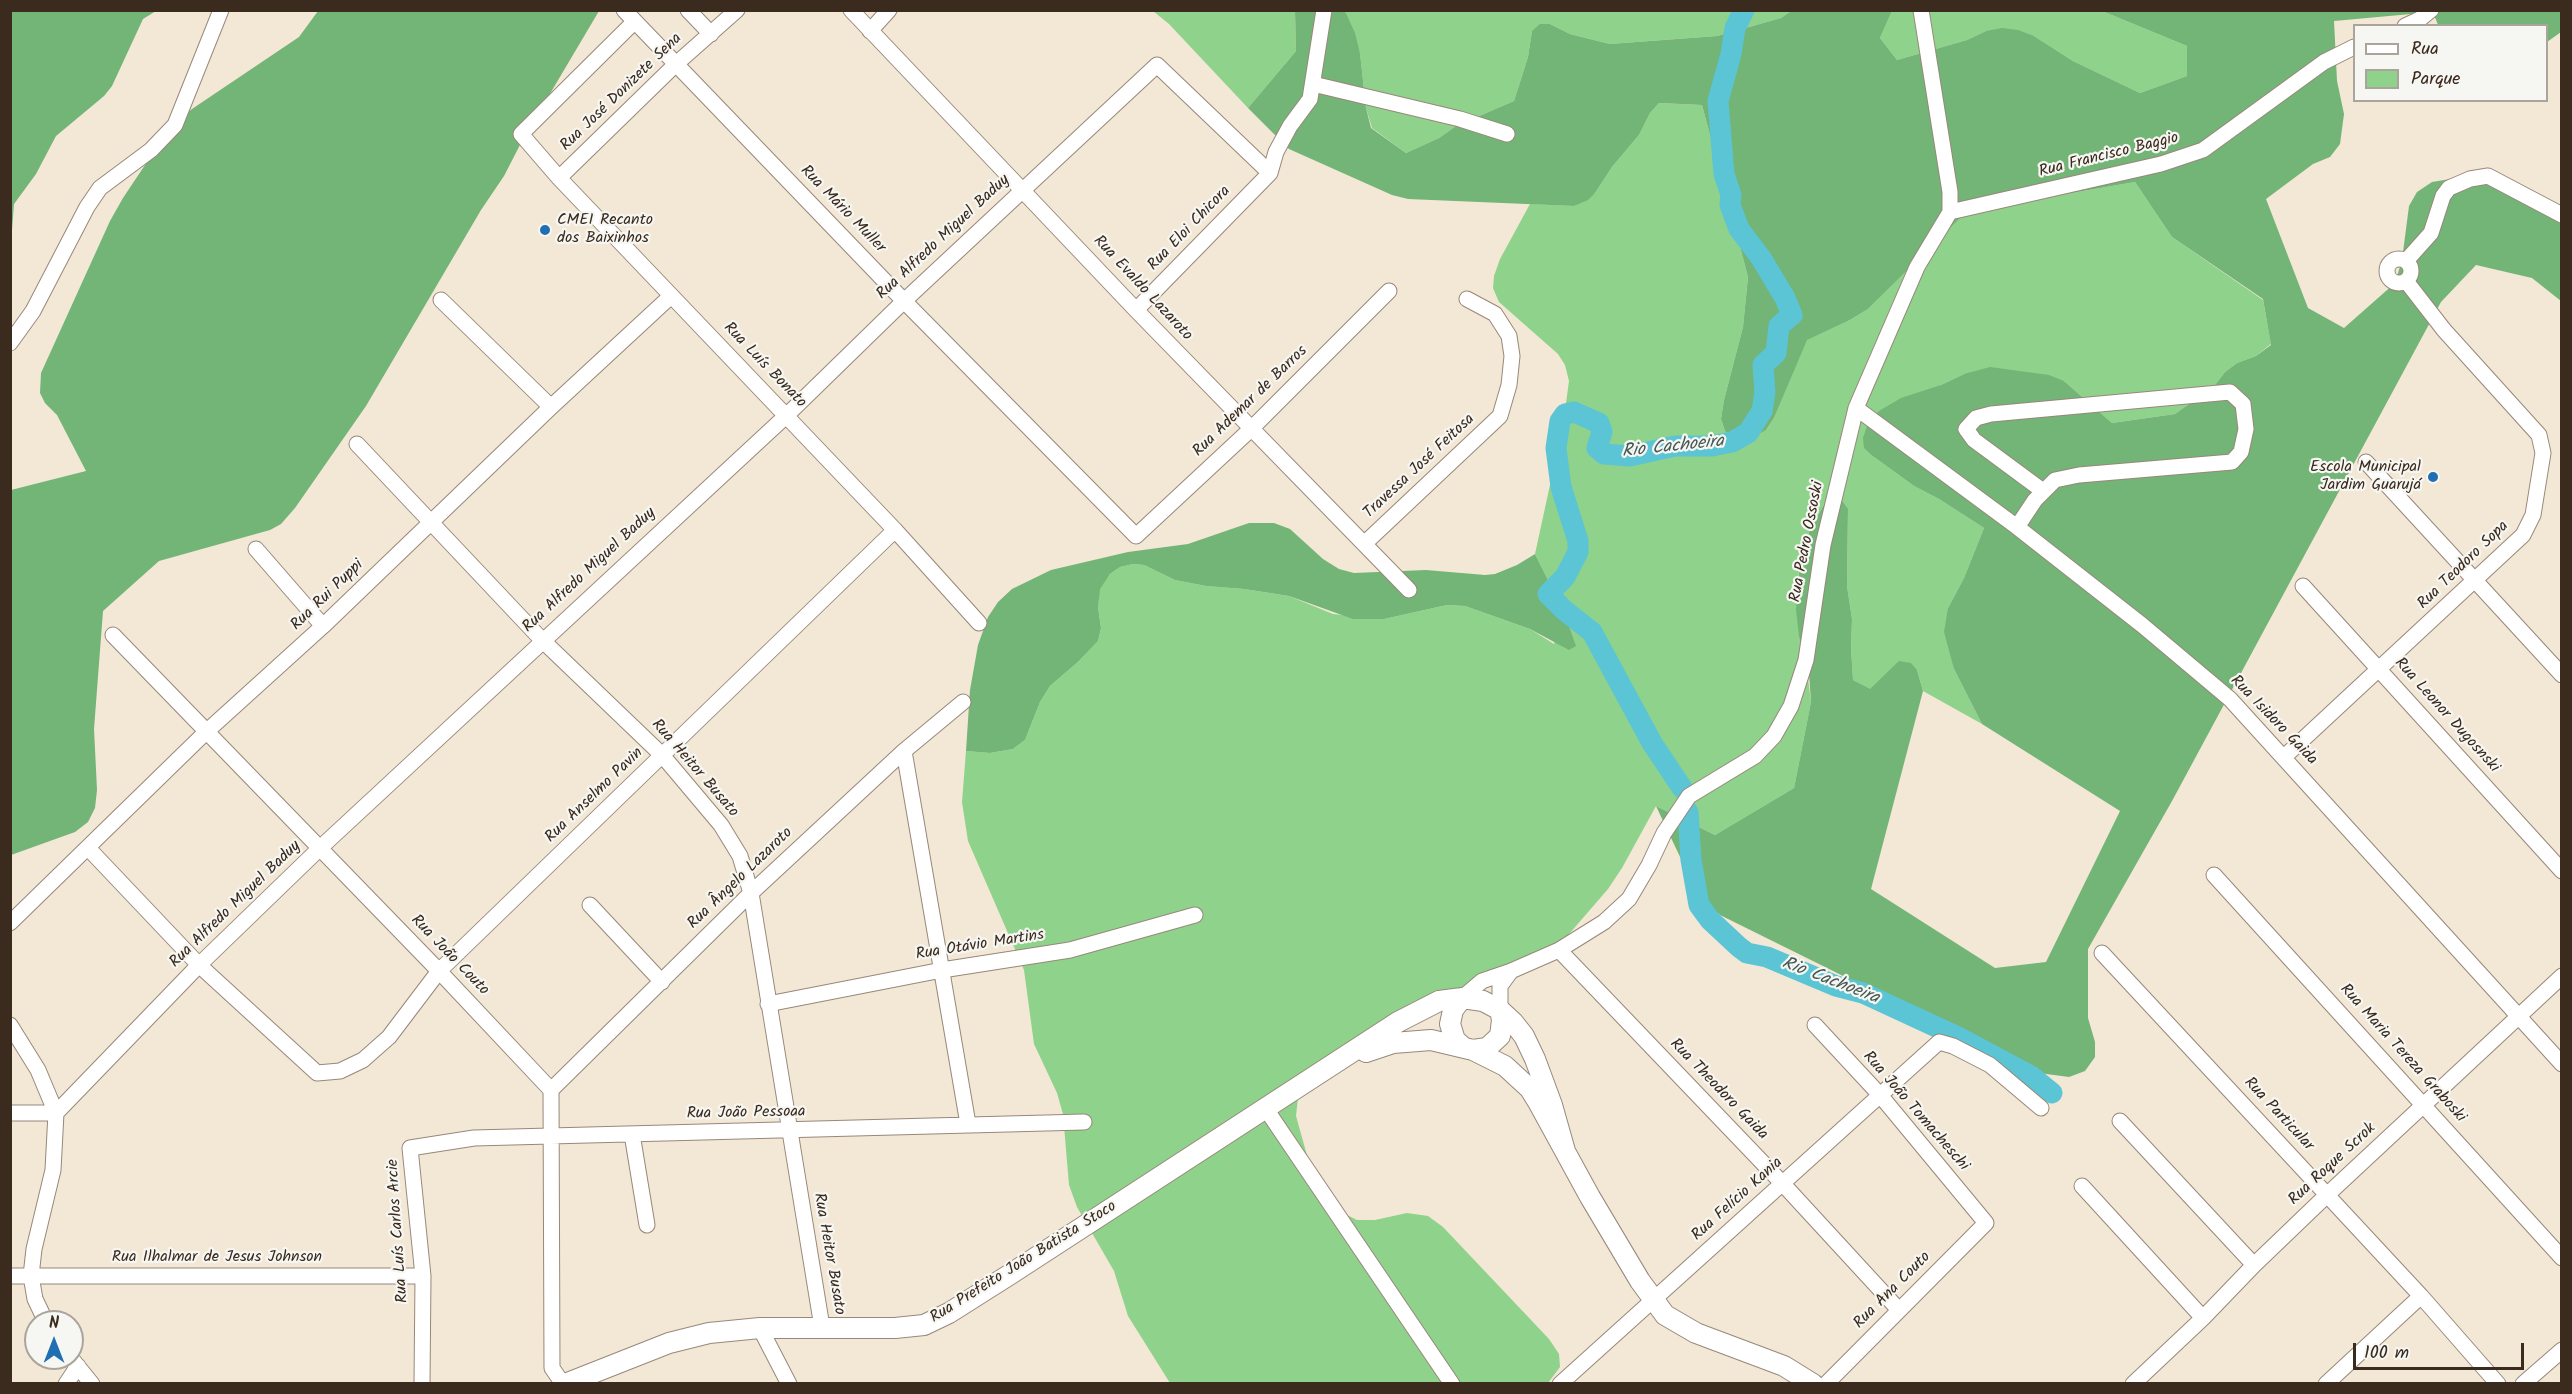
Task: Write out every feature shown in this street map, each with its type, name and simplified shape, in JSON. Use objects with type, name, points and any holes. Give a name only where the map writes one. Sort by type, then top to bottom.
[{"type":"main road","name":"Rua Prefeito João Batista Stoco","points":[[564,1383],[669,1343],[709,1333],[760,1328],[895,1328],[924,1325],[949,1313],[1398,1022],[1439,1001],[1462,998],[1483,1001],[1500,1010],[1517,1028],[1529,1046],[1552,1105],[1565,1151]]},
{"type":"main road","points":[[1462,998],[1453,1010],[1450,1024],[1451,1032],[1468,1049],[1487,1048],[1500,1036],[1502,1020],[1500,1010]]},
{"type":"main road","name":"Rua Prefeito João Batista Stoco","points":[[1343,1059],[1406,1041],[1431,1040],[1468,1049],[1505,1066],[1530,1089],[1653,1302],[1677,1324],[1717,1342],[1773,1361],[1813,1383]]},
{"type":"street","points":[[10,343],[33,311],[87,207],[100,188],[151,150],[175,125],[221,10]]},
{"type":"street","points":[[688,10],[711,34]]},
{"type":"street","name":"Rua José Donizete Sena","points":[[559,178],[676,64],[737,10]]},
{"type":"street","name":"Rua Evaldo Lazaroto","points":[[851,10],[1136,310],[1409,590]]},
{"type":"street","points":[[870,31],[889,10]]},
{"type":"street","points":[[1270,173],[1276,152],[1290,126],[1310,99],[1324,10]]},
{"type":"street","points":[[1921,10],[1950,192],[1950,212]]},
{"type":"street","points":[[2409,24],[2431,10]]},
{"type":"street","name":"Rua Mário Muller","points":[[629,16],[904,301],[1136,536]]},
{"type":"street","name":"Rua Luís Bonato","points":[[629,16],[521,134],[559,178],[787,415],[979,623]]},
{"type":"street","name":"Rua Francisco Baggio","points":[[1950,212],[2161,164],[2203,150],[2324,62],[2353,48]]},
{"type":"street","name":"Rua Alfredo Miguel Baduy","points":[[56,1113],[198,965],[319,849],[787,415],[904,301],[1157,65],[1270,173]]},
{"type":"street","points":[[1312,84],[1460,119],[1507,134]]},
{"type":"street","name":"Rua Eloi Chicora","points":[[1136,310],[1270,173]]},
{"type":"street","name":"Rua Teodoro Sopa","points":[[2284,758],[2476,581],[2523,535],[2533,515],[2544,453],[2539,435],[2444,330],[2406,281],[2397,283],[2387,274],[2389,265],[2397,260],[2406,261],[2431,233],[2449,188],[2470,179],[2488,176],[2562,215]]},
{"type":"street","name":"Rua Pedro Ossoski","points":[[1462,998],[1482,981],[1512,971],[1558,950],[1604,922],[1629,899],[1680,806],[1689,796],[1755,756],[1774,736],[1791,706],[1806,660],[1823,545],[1856,408],[1917,267],[1950,212]]},
{"type":"street","name":"Rua Ademar de Barros","points":[[1136,536],[1251,429],[1389,291]]},
{"type":"street","name":"Rua Rui Puppi","points":[[10,923],[206,732],[323,626],[551,406],[671,296]]},
{"type":"street","name":"Travessa José Feitosa","points":[[1364,544],[1500,416],[1509,385],[1512,356],[1509,336],[1495,314],[1467,299]]},
{"type":"street","points":[[441,300],[551,406]]},
{"type":"street","points":[[2017,527],[2055,480],[2079,475],[2232,462],[2241,452],[2246,429],[2243,404],[2230,392],[1991,414],[1976,418],[1966,429],[1974,440],[2043,492]]},
{"type":"street","name":"Rua Isidoro Gaida","points":[[1856,408],[2017,527],[2230,699],[2562,1064]]},
{"type":"street","name":"Rua Heitor Busato","points":[[357,444],[542,640],[662,755],[721,825],[740,856],[751,893],[788,1131],[822,1327]]},
{"type":"street","points":[[2366,462],[2562,675]]},
{"type":"street","name":"Rua Anselmo Pavin","points":[[198,965],[317,1073],[340,1071],[363,1060],[389,1037],[439,971],[895,530]]},
{"type":"street","points":[[256,549],[323,626]]},
{"type":"street","name":"Rua Leonor Dugosnski","points":[[2303,586],[2562,872]]},
{"type":"street","name":"Rua João Couto","points":[[113,635],[439,971],[551,1090]]},
{"type":"street","name":"Rua Ângelo Lazaroto","points":[[551,1090],[751,893],[904,751],[963,702]]},
{"type":"street","points":[[904,751],[968,1124]]},
{"type":"street","points":[[88,848],[198,965]]},
{"type":"street","name":"Rua Maria Tereza Graboski","points":[[2214,875],[2562,1258]]},
{"type":"street","points":[[590,905],[662,982]]},
{"type":"street","name":"Rua Otávio Martins","points":[[768,1004],[942,970],[1070,950],[1196,915]]},
{"type":"street","name":"Rua Theodoro Gaida","points":[[1558,950],[1783,1184],[1899,1310]]},
{"type":"street","name":"Rua Particular","points":[[2102,953],[2328,1194],[2498,1383]]},
{"type":"street","points":[[1500,1010],[1500,986],[1512,971]]},
{"type":"street","name":"Rua Roque Scrok","points":[[2133,1383],[2203,1318],[2328,1194],[2562,976]]},
{"type":"street","points":[[10,1025],[38,1070],[56,1113],[53,1170],[34,1249],[31,1276],[34,1299],[39,1310]]},
{"type":"street","name":"Rua João Tomacheschi","points":[[1815,1025],[1880,1095],[1986,1223]]},
{"type":"street","name":"Rua Felício Kania","points":[[1560,1383],[1653,1302],[1939,1042],[1953,1046],[1990,1065],[2041,1108]]},
{"type":"street","points":[[551,1090],[552,1368],[564,1383]]},
{"type":"street","points":[[1266,1109],[1452,1383]]},
{"type":"street","points":[[10,1113],[56,1113]]},
{"type":"street","points":[[2120,1121],[2254,1265]]},
{"type":"street","name":"Rua João Pessoaa","points":[[410,1148],[474,1138],[551,1135],[1084,1122]]},
{"type":"street","points":[[632,1134],[646,1225]]},
{"type":"street","name":"Rua Luís Carlos Arcie","points":[[410,1148],[423,1276],[422,1383]]},
{"type":"street","points":[[2082,1186],[2203,1318]]},
{"type":"street","name":"Rua Ana Couto","points":[[1826,1383],[1986,1223]]},
{"type":"street","name":"Rua Ilhalmar de Jesus Johnson","points":[[10,1276],[423,1276]]},
{"type":"street","points":[[2326,1383],[2421,1296]]},
{"type":"street","points":[[760,1328],[789,1383]]},
{"type":"street","points":[[2523,1383],[2562,1350]]},
{"type":"street","points":[[82,1370],[93,1383]]},
{"type":"green space","points":[[11,10],[156,11],[143,19],[112,86],[104,96],[56,136],[36,174],[14,204],[11,243]]},
{"type":"green space","points":[[318,11],[599,11],[522,141],[504,176],[481,210],[366,406],[295,508],[281,524],[270,530],[159,561],[103,611],[94,729],[97,790],[95,808],[88,822],[75,832],[11,855],[11,490],[86,471],[57,415],[45,403],[40,393],[41,373],[110,221],[163,138],[192,109],[299,37]]},
{"type":"green space","points":[[1153,11],[1295,11],[1296,51],[1248,108],[1169,24]]},
{"type":"green space","points":[[1295,11],[1345,11],[1355,33],[1360,53],[1366,108],[1371,128],[1406,153],[1439,138],[1456,126],[1514,101],[1528,57],[1532,31],[1540,24],[1550,24],[1570,34],[1610,44],[1717,36],[1781,18],[1791,11],[1892,11],[1880,38],[1897,60],[1967,40],[1986,31],[2002,28],[2018,30],[2034,36],[2073,61],[2140,93],[2187,76],[2187,46],[2102,11],[2561,11],[2561,32],[2548,41],[2548,24],[2438,24],[2433,12],[2334,21],[2337,81],[2344,114],[2340,144],[2330,157],[2313,164],[2266,199],[2308,308],[2344,328],[2395,283],[2402,260],[2409,206],[2417,192],[2432,182],[2450,179],[2474,179],[2514,185],[2561,206],[2561,301],[2532,278],[2476,265],[2441,302],[2172,801],[2088,949],[2088,1018],[2095,1042],[2095,1057],[2085,1071],[2069,1077],[2039,1073],[1720,915],[1709,906],[1690,878],[1656,806],[1715,835],[1794,788],[1811,702],[1809,674],[1799,636],[1796,610],[1800,562],[1810,529],[1825,503],[1840,498],[1848,509],[1847,586],[1852,619],[1853,680],[1870,689],[1899,661],[1911,663],[1917,670],[1923,691],[1871,889],[1995,968],[2046,962],[2120,811],[1982,724],[1954,669],[1944,632],[1948,608],[1964,578],[1984,528],[1914,486],[1874,457],[1864,448],[1863,438],[1868,423],[1879,411],[1901,398],[1941,385],[1964,374],[1990,367],[2049,375],[2064,381],[2112,423],[2175,414],[2215,385],[2225,372],[2237,363],[2256,356],[2271,345],[2263,299],[2172,237],[2135,182],[1967,211],[1868,309],[1807,340],[1774,418],[1766,430],[1755,436],[1739,438],[1725,431],[1721,419],[1743,327],[1748,277],[1739,243],[1721,206],[1718,165],[1702,105],[1659,103],[1650,113],[1639,135],[1612,167],[1595,193],[1588,200],[1574,206],[1408,199],[1392,195],[1289,149],[1248,108],[1296,51]]},
{"type":"green space","points":[[1345,11],[1791,11],[1781,18],[1717,36],[1610,44],[1570,34],[1550,24],[1532,31],[1528,57],[1514,101],[1456,126],[1439,138],[1406,153],[1372,128],[1366,108],[1360,53]]},
{"type":"green space","points":[[1892,11],[2102,11],[2187,46],[2187,76],[2140,93],[2073,61],[2034,36],[1986,31],[1967,40],[1897,60],[1880,38]]},
{"type":"green space","points":[[1659,103],[1702,105],[1718,165],[1721,206],[1739,243],[1748,277],[1743,327],[1721,419],[1725,431],[1766,430],[1774,418],[1806,340],[1868,309],[1966,211],[2135,182],[2172,237],[2263,300],[2271,344],[2256,356],[2237,363],[2225,372],[2215,385],[2175,414],[2112,423],[2064,381],[1964,374],[1941,385],[1874,457],[1914,486],[1984,528],[1964,578],[1948,608],[1954,669],[1982,724],[1923,691],[1917,670],[1880,681],[1870,690],[1853,680],[1852,619],[1847,586],[1848,509],[1825,503],[1810,529],[1800,562],[1797,590],[1811,702],[1794,788],[1715,835],[1656,806],[1608,889],[1563,941],[1467,990],[1299,1088],[1296,1116],[1308,1159],[1345,1214],[1357,1220],[1375,1220],[1407,1213],[1428,1216],[1443,1227],[1549,1339],[1559,1354],[1560,1367],[1548,1383],[1170,1383],[1128,1316],[1114,1271],[1077,1207],[1069,1185],[1063,1114],[1057,1093],[1034,1044],[1024,970],[968,841],[962,802],[966,751],[990,753],[1013,749],[1025,740],[1040,702],[1050,686],[1098,641],[1101,628],[1098,607],[1099,589],[1110,574],[1120,567],[1133,564],[1144,565],[1175,580],[1289,596],[1333,614],[1384,619],[1447,605],[1465,606],[1530,629],[1554,644],[1563,610],[1535,554],[1563,425],[1569,381],[1565,365],[1558,354],[1499,302],[1493,288],[1494,276],[1500,259],[1530,204],[1574,206],[1595,193],[1612,167],[1639,135],[1650,113]]},
{"type":"green space","points":[[1249,523],[1274,523],[1290,529],[1323,559],[1339,569],[1354,573],[1426,570],[1495,574],[1535,554],[1563,610],[1576,646],[1569,650],[1530,629],[1465,606],[1447,605],[1384,619],[1353,619],[1289,596],[1175,580],[1144,565],[1133,564],[1120,567],[1110,574],[1100,589],[1098,607],[1101,628],[1098,641],[1050,686],[1040,702],[1025,740],[1013,749],[990,753],[966,751],[970,690],[978,645],[988,617],[998,602],[1012,589],[1051,570],[1128,552],[1188,544]]},
{"type":"waterway","name":"Rio Cachoeira","points":[[1682,788],[1652,743],[1592,632],[1548,594],[1565,577],[1578,552],[1578,541],[1561,487],[1556,448],[1560,421],[1565,414],[1574,412],[1599,423],[1602,432],[1597,448],[1604,454],[1630,456],[1675,446],[1712,446],[1732,442],[1748,433],[1762,411],[1765,392],[1763,365],[1776,353],[1779,326],[1792,315],[1785,298],[1761,258],[1739,229],[1730,205],[1731,195],[1724,174],[1718,101],[1731,54],[1735,28],[1744,10]]},
{"type":"waterway","name":"Rio Cachoeira","points":[[1688,812],[1691,860],[1699,905],[1710,920],[1739,947],[1747,953],[1767,957],[1836,986],[1863,993],[1958,1037],[2031,1076],[2052,1093]]},
{"type":"place","name":"CMEI Recanto dos Baixinhos","points":[[545,230]]},
{"type":"place","name":"Escola Municipal Jardim Guarujá","points":[[2433,477]]}]
